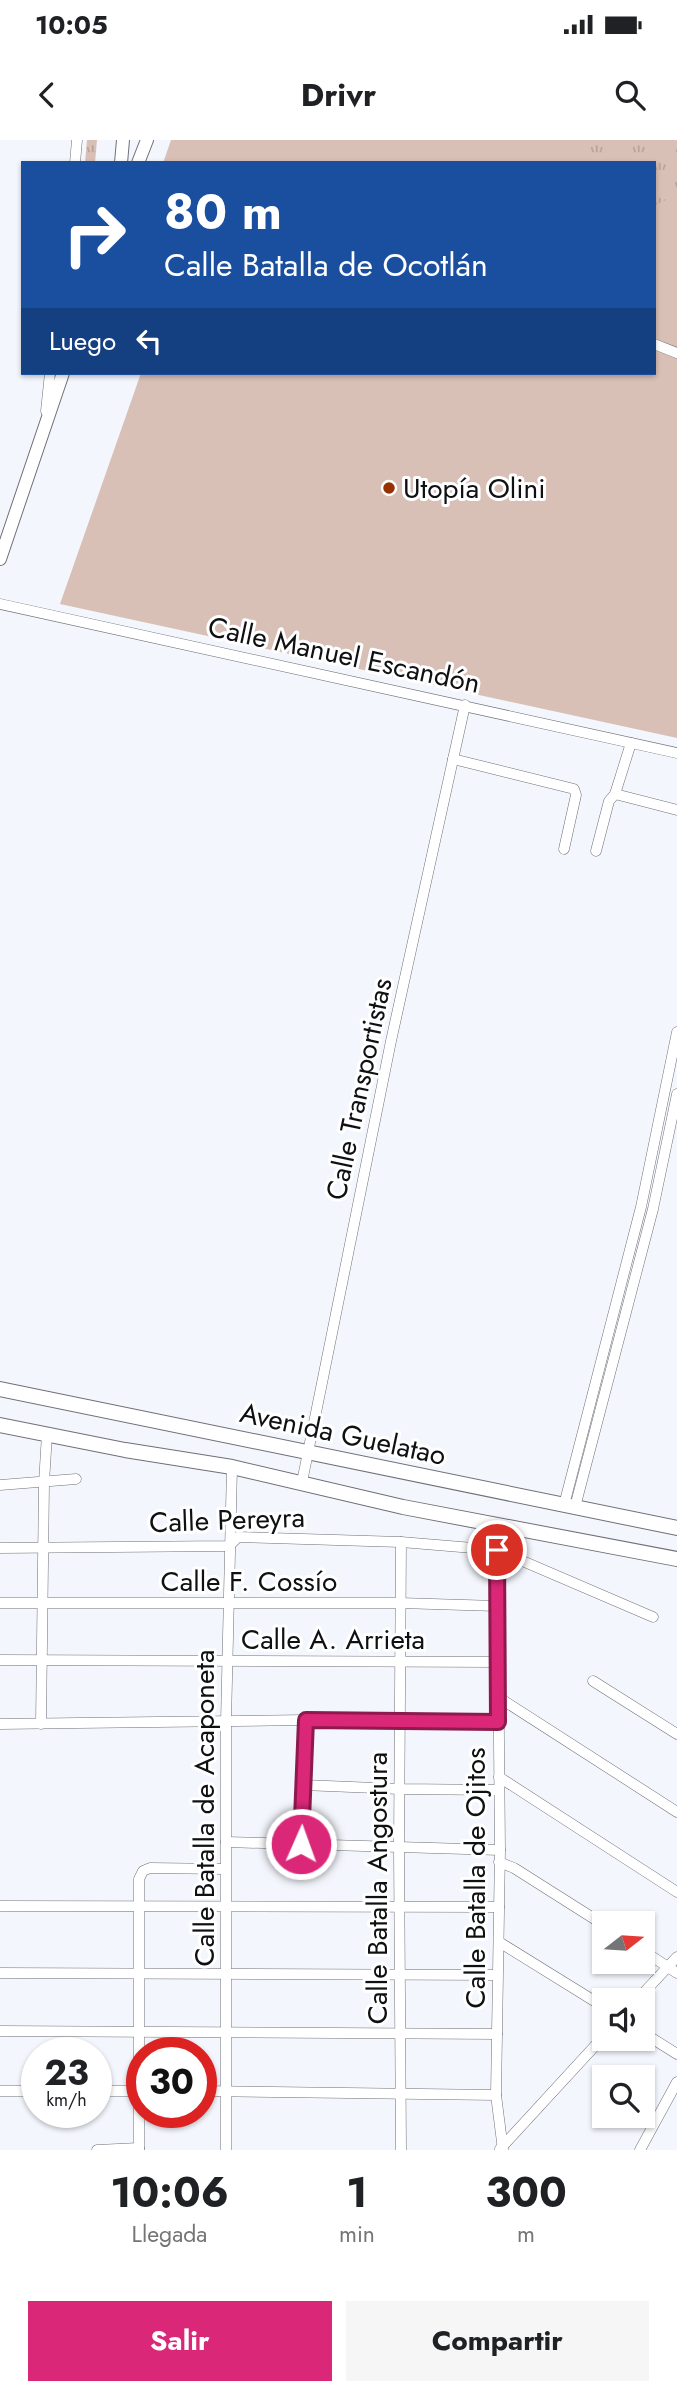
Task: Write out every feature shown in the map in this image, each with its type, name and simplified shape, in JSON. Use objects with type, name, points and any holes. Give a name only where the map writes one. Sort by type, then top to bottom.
[{"type":"main road","name":"Avenida Guelatao","points":[[0,1389],[677,1528]]},
{"type":"main road","name":"Avenida Guelatao","points":[[0,1425],[125,1450],[232,1467],[403,1507],[677,1559]]},
{"type":"street","points":[[75,161],[77,140]]},
{"type":"street","points":[[121,161],[123,140]]},
{"type":"street","points":[[139,161],[146,140]]},
{"type":"street","points":[[656,345],[677,353]]},
{"type":"street","points":[[45,422],[50,375]]},
{"type":"street","points":[[0,559],[62,375]]},
{"type":"street","name":"Calle Manuel Escandón","points":[[0,604],[677,753]]},
{"type":"street","name":"Calle Transportistas","points":[[302,1482],[385,1069],[466,705]]},
{"type":"street","points":[[596,851],[609,802],[615,794],[631,743]]},
{"type":"street","points":[[453,759],[574,789],[576,795],[564,849]]},
{"type":"street","points":[[615,794],[677,810]]},
{"type":"street","points":[[570,1506],[641,1208],[677,1032]]},
{"type":"street","points":[[570,1506],[653,1209],[677,1099],[663,1098]]},
{"type":"street","points":[[651,1149],[665,1152]]},
{"type":"street","points":[[641,1208],[653,1209]]},
{"type":"street","points":[[41,1724],[47,1433]]},
{"type":"street","name":"Calle Batalla de Acaponeta","points":[[226,2150],[226,1721],[232,1467]]},
{"type":"street","points":[[0,1485],[76,1479]]},
{"type":"street","name":"Calle Batalla de Ojitos","points":[[497,1525],[500,1850],[496,2095],[501,2149]]},
{"type":"street","name":"Calle Pereyra","points":[[0,1548],[229,1546],[238,1537],[401,1542],[497,1550],[653,1617]]},
{"type":"street","name":"Calle Batalla Angostura","points":[[401,1542],[401,2150]]},
{"type":"street","name":"Calle F. Cossío","points":[[0,1604],[400,1603],[497,1606]]},
{"type":"street","name":"Calle A. Arrieta","points":[[0,1660],[498,1662]]},
{"type":"street","points":[[593,1681],[677,1734]]},
{"type":"street","points":[[498,1697],[677,1812]]},
{"type":"street","points":[[0,1724],[306,1720],[498,1722]]},
{"type":"street","points":[[301,1844],[306,1720]]},
{"type":"street","points":[[499,1777],[677,1892]]},
{"type":"street","points":[[303,1785],[499,1790]]},
{"type":"street","points":[[226,1842],[500,1850]]},
{"type":"street","points":[[499,1863],[514,1868],[592,1918]]},
{"type":"street","points":[[139,2037],[139,1879],[143,1871],[150,1868],[225,1869]]},
{"type":"street","points":[[0,1906],[499,1907]]},
{"type":"street","points":[[499,1942],[592,2000]]},
{"type":"street","points":[[651,1988],[673,1970],[677,1957]]},
{"type":"street","points":[[655,1958],[673,1970]]},
{"type":"street","points":[[0,1973],[497,1975]]},
{"type":"street","points":[[0,2031],[497,2035]]},
{"type":"street","points":[[655,2040],[677,2054]]},
{"type":"street","points":[[501,2149],[592,2049]]},
{"type":"street","points":[[640,2150],[677,2082]]},
{"type":"street","points":[[0,2091],[21,2091]]},
{"type":"street","points":[[217,2091],[496,2095]]},
{"type":"street","points":[[97,2150],[139,2149],[140,2128]]},
{"type":"green space","points":[[87,140],[97,140],[95,161],[85,161]]},
{"type":"green space","name":"Utopía Olini","points":[[171,140],[677,140],[677,738],[60,604],[140,375],[656,375],[656,161],[164,161]]},
{"type":"green space","points":[[571,140],[648,140],[647,145],[677,150],[677,195],[656,205],[656,161],[584,161],[568,154]]},
{"type":"place","name":"Utopía Olini","points":[[389,488]]},
{"type":"route","points":[[301,1844],[306,1720],[498,1722],[497,1550]]}]
